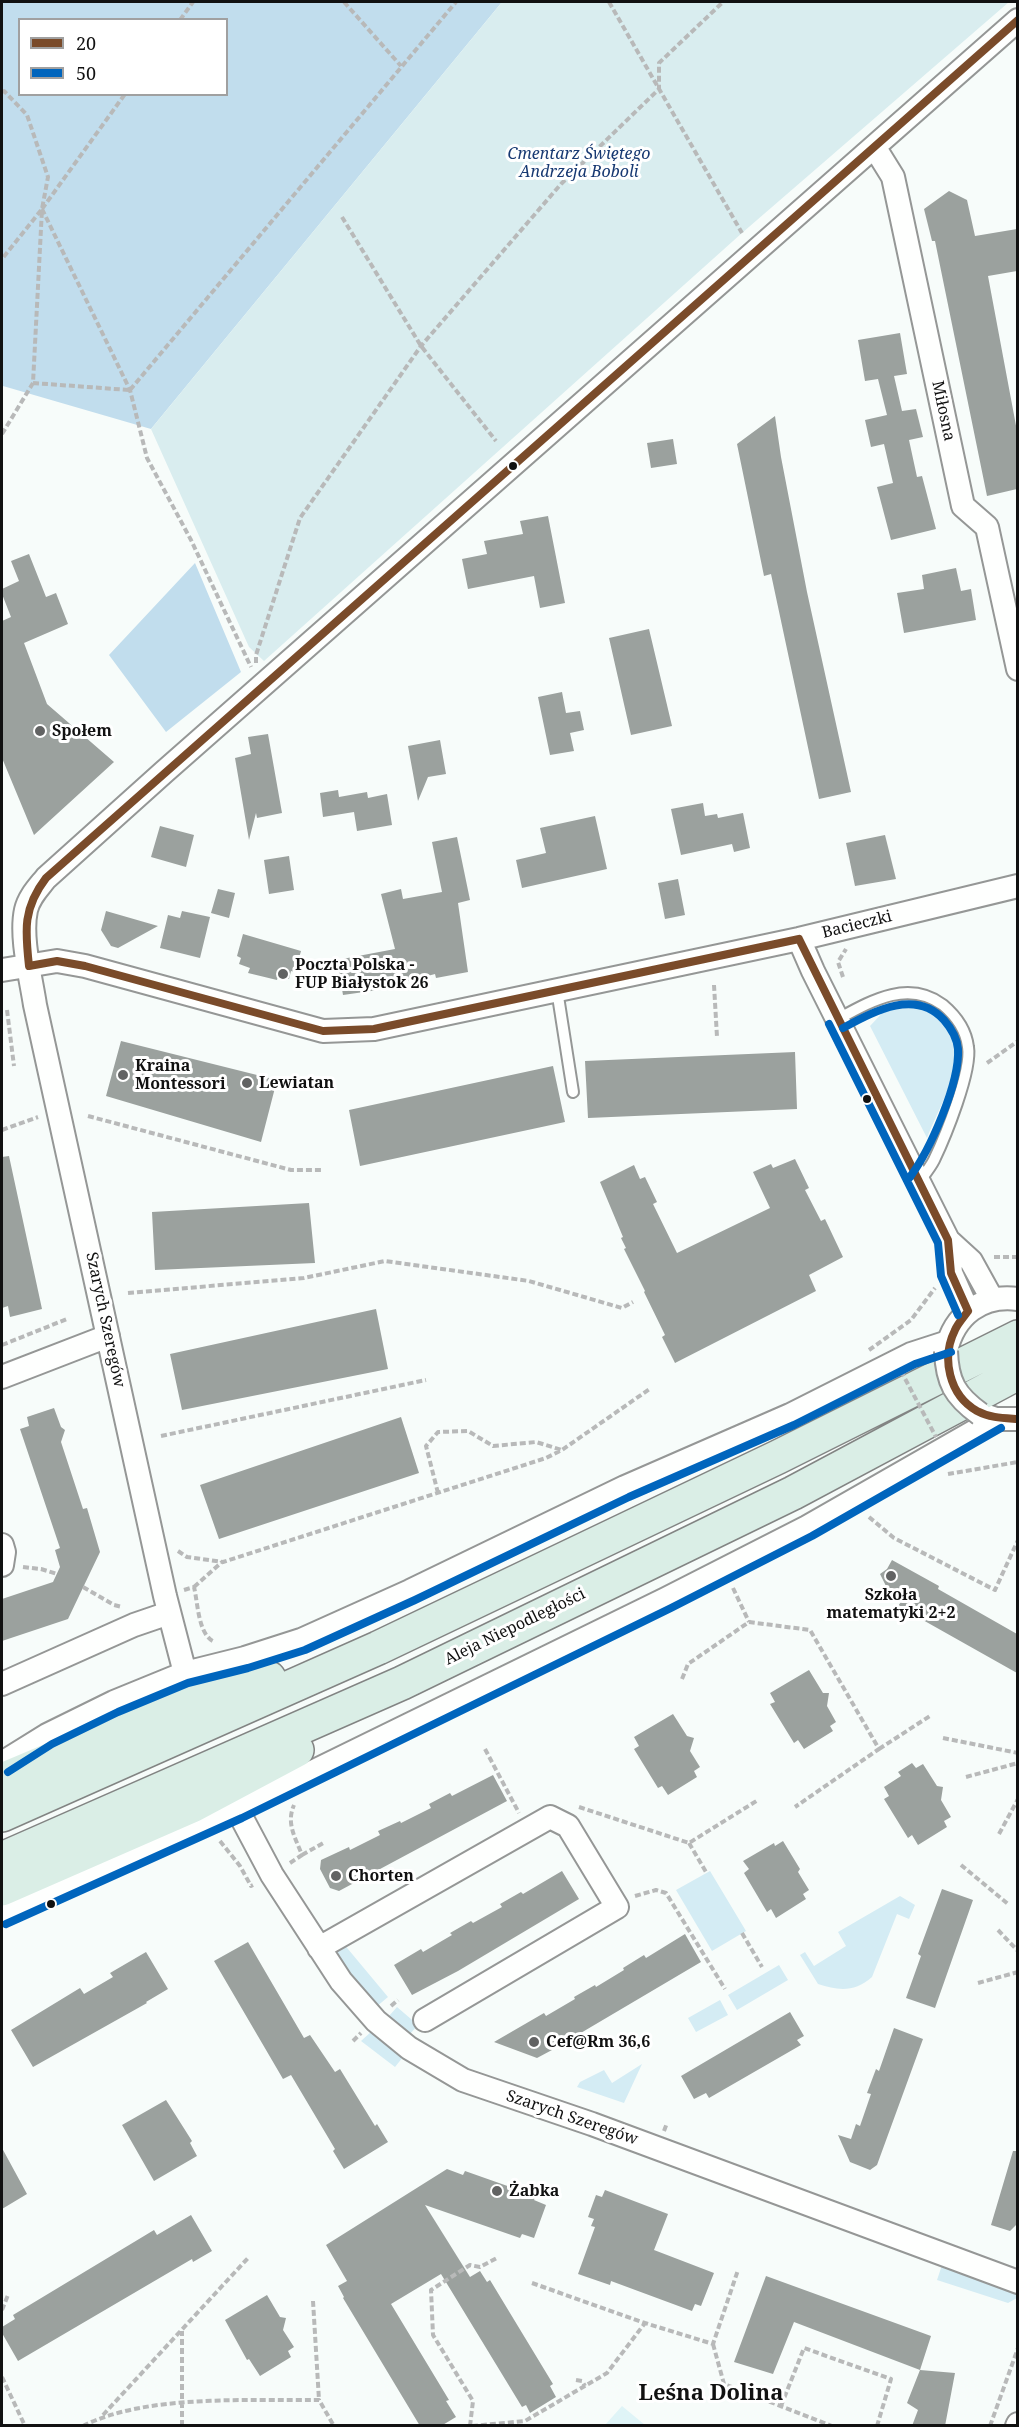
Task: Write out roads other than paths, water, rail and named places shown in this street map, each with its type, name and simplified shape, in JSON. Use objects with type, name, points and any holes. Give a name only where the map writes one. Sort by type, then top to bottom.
[{"type":"main road","points":[[2,1815],[378,1648],[778,1457],[1017,1337]]},
{"type":"main road","name":"Aleja Niepodległości","points":[[2,1858],[402,1683],[793,1493],[1017,1373]]},
{"type":"main road","points":[[2,1780],[196,1698],[378,1648]]},
{"type":"main road","points":[[2,1889],[192,1806],[300,1749],[402,1683]]},
{"type":"street","name":"Szarych Szeregów","points":[[185,1673],[167,1605],[35,1005],[25,924],[27,909],[34,892],[260,687],[1017,21]]},
{"type":"street","name":"Miłosna","points":[[875,148],[892,177],[963,506],[987,527],[1017,669]]},
{"type":"street","name":"Bacieczki","points":[[2,970],[57,961],[85,966],[323,1030],[374,1029],[799,939],[1017,886]]},
{"type":"street","points":[[799,939],[948,1240],[971,1261],[992,1299]]},
{"type":"street","points":[[948,1240],[951,1273],[968,1311]]},
{"type":"street","points":[[998,1417],[965,1403],[953,1388],[947,1370],[947,1346],[956,1325],[968,1311],[992,1299],[1017,1299]]},
{"type":"street","points":[[2,1377],[108,1336]]},
{"type":"street","points":[[2,1763],[47,1735],[114,1702],[185,1673],[301,1640],[411,1591],[625,1488],[790,1415],[911,1354],[947,1346]]},
{"type":"street","points":[[2,1914],[237,1809],[666,1599],[807,1527],[998,1417]]},
{"type":"street","points":[[2,1545],[4,1552],[2,1565]]},
{"type":"street","points":[[2,1684],[134,1625],[167,1605]]},
{"type":"street","name":"Szarych Szeregów","points":[[237,1809],[272,1875],[341,1981],[376,2021],[409,2048],[463,2080],[592,2124],[1017,2282]]},
{"type":"street","points":[[319,1948],[550,1816],[568,1826],[617,1907],[425,2020]]},
{"type":"lane","points":[[557,990],[573,1092]]},
{"type":"lane","points":[[838,1019],[888,995],[913,992],[934,999],[951,1011],[960,1023],[969,1048],[967,1071],[933,1162],[918,1183]]},
{"type":"place","name":"Społem","points":[[40,731]]},
{"type":"place","name":"Poczta Polska - FUP Białystok 26","points":[[283,974]]},
{"type":"place","name":"Kraina Montessori","points":[[123,1075]]},
{"type":"place","name":"Lewiatan","points":[[247,1083]]},
{"type":"place","name":"Szkoła matematyki 2+2","points":[[891,1576]]},
{"type":"place","name":"Chorten","points":[[336,1876]]},
{"type":"place","name":"Cef@Rm 36,6","points":[[534,2042]]},
{"type":"place","name":"Żabka","points":[[497,2191]]},
{"type":"district","name":"Leśna Dolina","points":[[711,2394]]},
{"type":"park label","name":"Cmentarz Świętego Andrzeja Boboli","points":[[579,163]]}]
